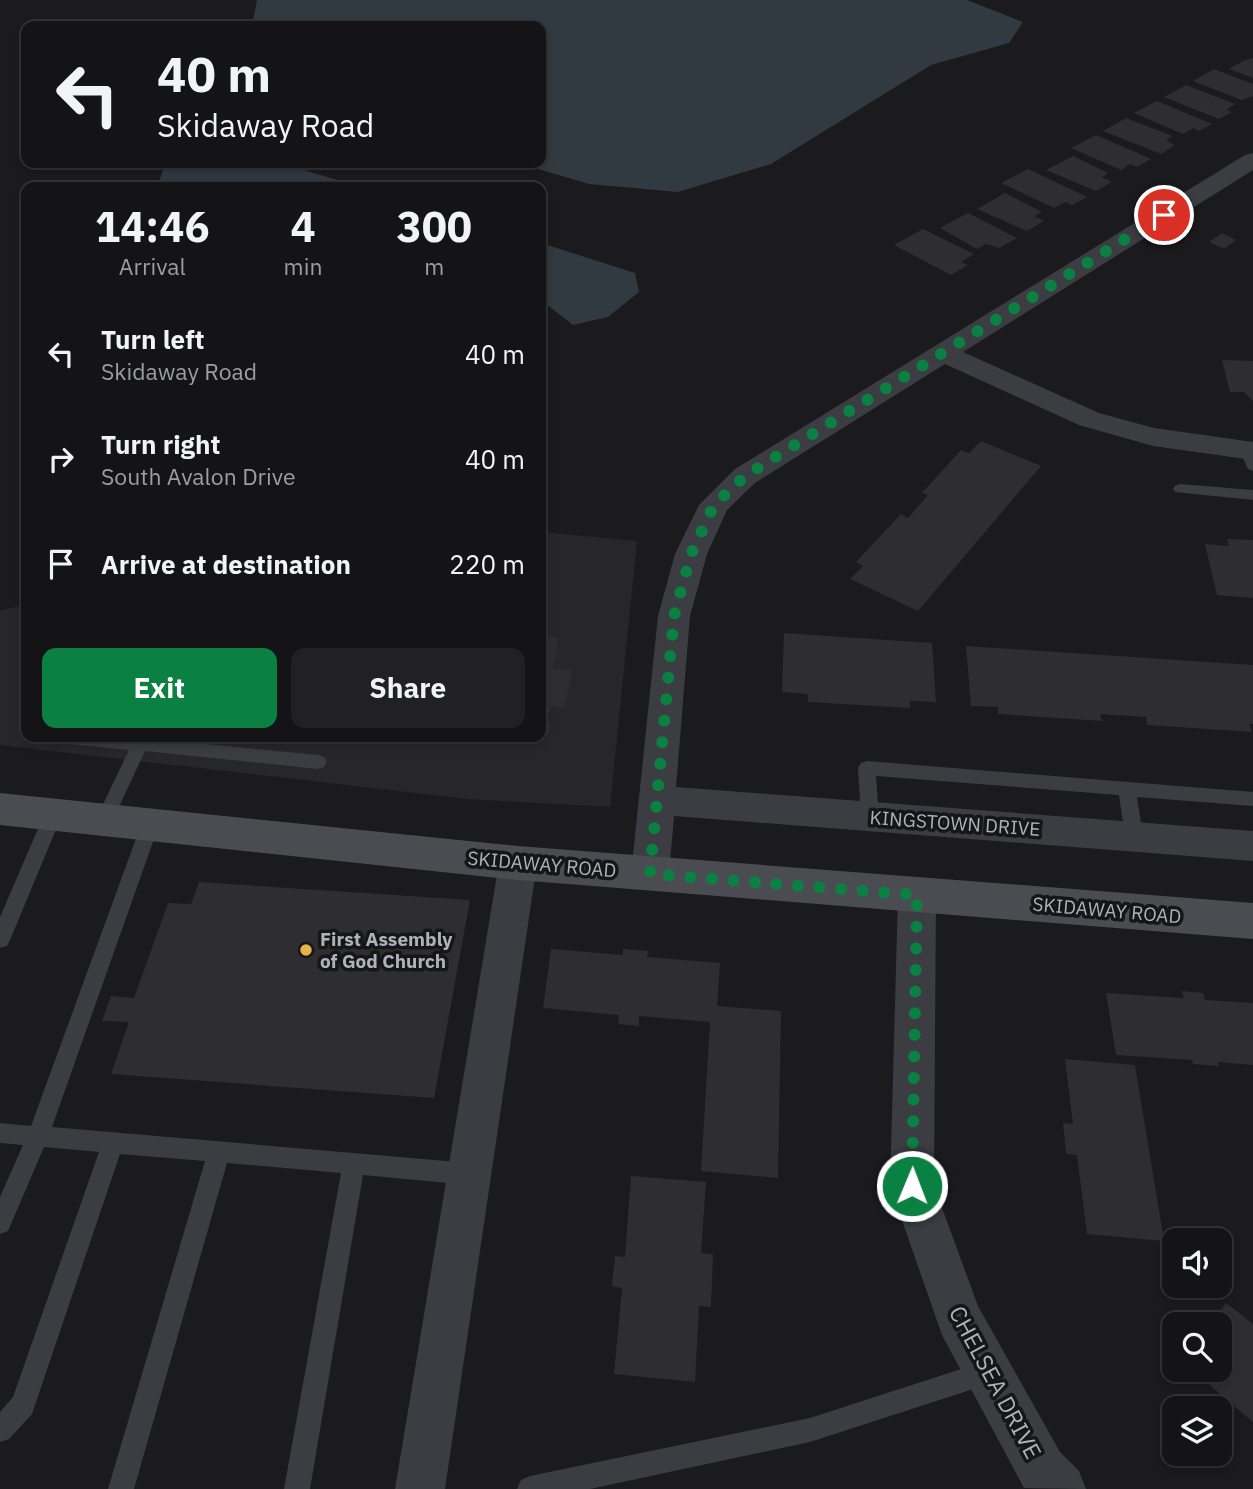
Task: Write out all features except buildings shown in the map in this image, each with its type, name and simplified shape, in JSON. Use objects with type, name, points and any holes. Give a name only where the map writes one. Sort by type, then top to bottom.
[{"type":"main road","name":"SKIDAWAY ROAD","points":[[0,809],[518,863],[1253,921]]},
{"type":"street","points":[[650,874],[674,616],[691,554],[714,505],[745,476],[1253,160]]},
{"type":"street","points":[[942,352],[1089,419],[1153,437],[1251,456]]},
{"type":"street","name":"KINGSTOWN DRIVE","points":[[657,800],[1253,846]]},
{"type":"street","points":[[420,1489],[518,863]]},
{"type":"street","name":"CHELSEA DRIVE","points":[[917,895],[912,1186],[959,1318],[1042,1470],[1061,1489]]},
{"type":"lane","points":[[1180,489],[1253,495]]},
{"type":"lane","points":[[120,742],[318,762]]},
{"type":"lane","points":[[104,819],[140,744]]},
{"type":"lane","points":[[870,817],[867,768],[1253,799]]},
{"type":"lane","points":[[1127,789],[1134,836]]},
{"type":"lane","points":[[0,940],[53,815]]},
{"type":"lane","points":[[0,1223],[38,1136],[150,825]]},
{"type":"lane","points":[[0,1133],[469,1174]]},
{"type":"lane","points":[[0,1430],[23,1405],[113,1143]]},
{"type":"lane","points":[[121,1489],[219,1152]]},
{"type":"lane","points":[[297,1489],[354,1164]]},
{"type":"lane","points":[[530,1489],[810,1430],[989,1372]]},
{"type":"shaded area","points":[[257,0],[967,0],[1023,22],[1009,43],[931,65],[771,164],[678,192],[589,184],[535,168],[546,168],[546,21],[253,21]]},
{"type":"shaded area","points":[[164,168],[297,168],[344,182],[159,182]]},
{"type":"shaded area","points":[[546,245],[635,273],[639,292],[608,317],[573,325],[546,304]]},
{"type":"shaded area","points":[[546,532],[637,541],[610,807],[467,799],[0,745],[0,611],[21,605],[21,742],[546,742]]},
{"type":"place","name":"First Assembly of God Church","points":[[306,950]]},
{"type":"route","points":[[912,1186],[917,895],[650,874],[674,616],[691,554],[714,505],[745,476],[1164,215]]}]
